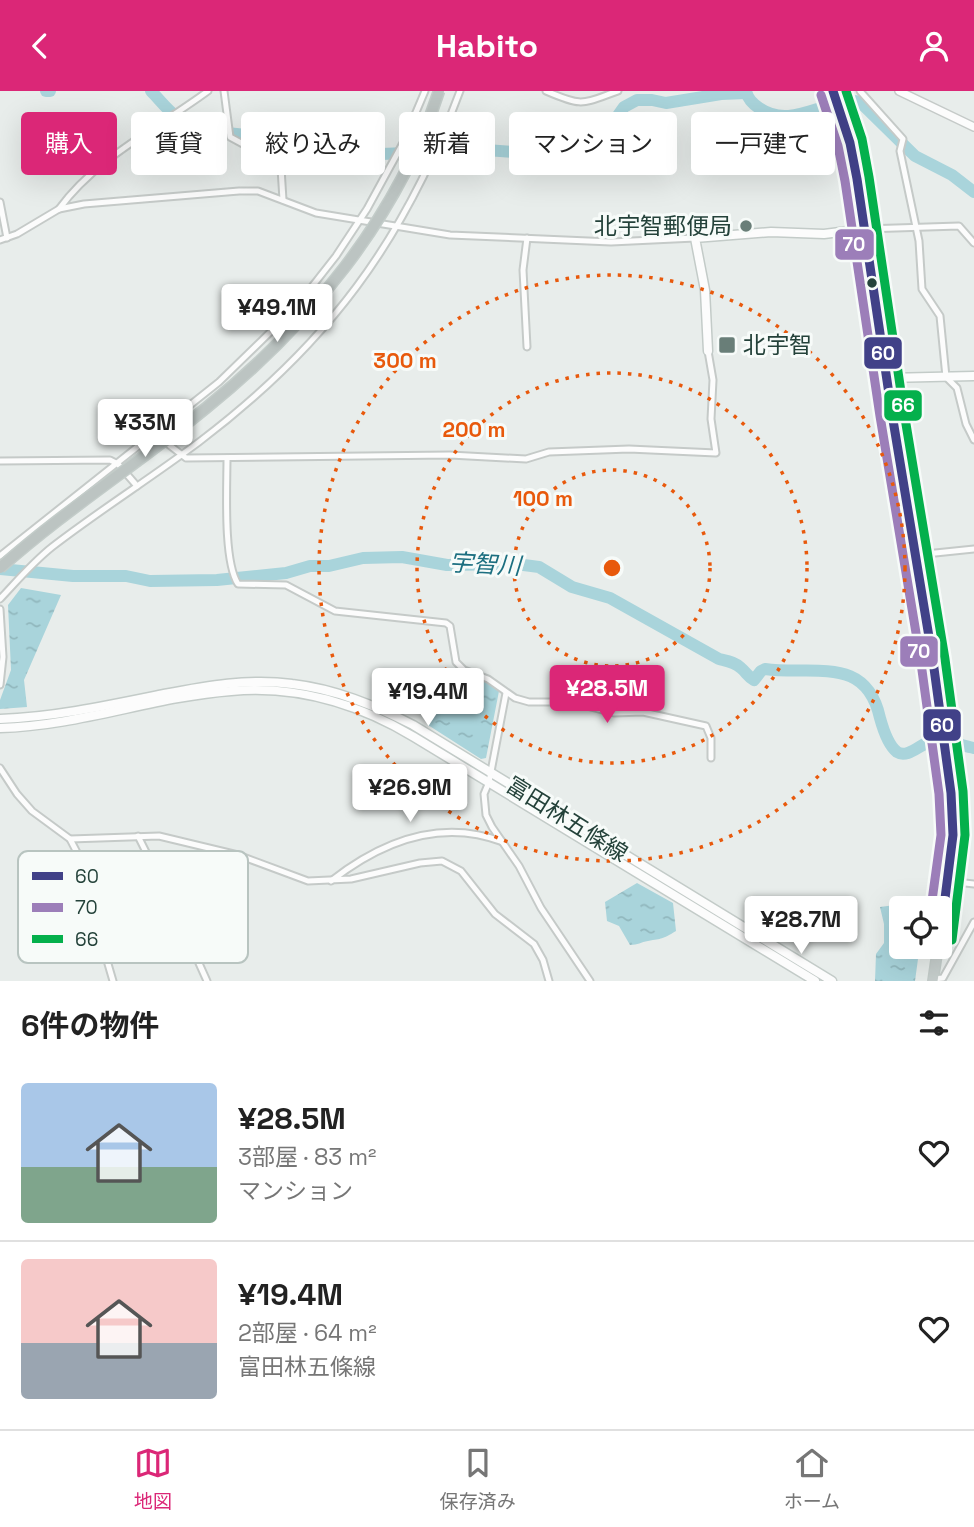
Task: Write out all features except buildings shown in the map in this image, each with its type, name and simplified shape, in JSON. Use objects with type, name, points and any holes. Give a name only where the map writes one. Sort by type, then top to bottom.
[{"type":"highway","points":[[0,568],[54,523],[205,409],[243,377],[303,317],[339,275],[385,206],[423,133],[439,91]]},
{"type":"highway","points":[[834,91],[853,155],[945,743],[953,835],[946,896]]},
{"type":"highway","points":[[933,980],[936,959]]},
{"type":"main road","points":[[708,351],[705,289],[695,237],[751,233],[824,234],[864,229]]},
{"type":"main road","points":[[887,378],[974,376]]},
{"type":"main road","name":"富田林五條線","points":[[0,728],[200,687],[265,682],[290,683],[321,689],[369,704],[413,725],[832,981]]},
{"type":"main road","name":"富田林五條線","points":[[0,719],[30,722],[231,691],[290,692],[318,697],[374,716],[405,731],[814,980]]},
{"type":"street","points":[[59,209],[72,190],[93,172],[208,91]]},
{"type":"street","points":[[224,91],[230,137],[276,162],[281,168],[283,200]]},
{"type":"street","points":[[0,556],[118,464],[244,360],[296,307],[336,257],[374,197],[403,142],[425,91]]},
{"type":"street","points":[[0,599],[52,547],[236,412],[291,363],[361,283],[398,227],[432,162],[460,91]]},
{"type":"street","points":[[546,91],[579,104],[618,91]]},
{"type":"street","points":[[860,91],[903,139],[900,151],[919,241],[922,289],[940,316],[946,377],[957,388],[966,424],[974,440]]},
{"type":"street","points":[[899,91],[974,127]]},
{"type":"street","points":[[0,202],[3,239],[59,209],[84,204],[239,191],[258,191],[316,213],[450,235],[611,242],[695,237]]},
{"type":"street","points":[[864,229],[959,226],[974,243]]},
{"type":"street","points":[[527,238],[523,256],[527,347]]},
{"type":"street","points":[[155,434],[186,458],[450,455],[526,459],[549,452],[629,449],[716,453],[711,419],[712,380],[708,351]]},
{"type":"street","points":[[227,458],[230,555],[237,584],[286,585],[335,611],[446,623],[450,626],[456,662],[464,670],[488,679],[506,692],[529,702],[571,702],[614,713],[643,712],[706,726],[711,758]]},
{"type":"street","points":[[0,461],[110,460],[118,464],[136,486]]},
{"type":"street","points":[[41,523],[52,547]]},
{"type":"street","points":[[916,555],[974,549]]},
{"type":"street","points":[[0,609],[3,657],[0,685]]},
{"type":"street","points":[[506,692],[489,782],[484,794],[485,814],[519,866],[541,908],[590,981]]},
{"type":"street","points":[[0,768],[17,794],[33,811],[70,839],[76,851]]},
{"type":"street","points":[[331,881],[367,855],[424,834],[467,832],[483,834],[503,842]]},
{"type":"street","points":[[138,836],[146,851]]},
{"type":"street","points":[[70,839],[159,836],[221,851]]},
{"type":"street","points":[[248,860],[308,881],[351,879],[420,863],[442,861],[457,867],[495,914],[534,944],[543,960],[549,981]]},
{"type":"street","points":[[948,881],[974,884]]},
{"type":"street","points":[[933,980],[943,978],[974,922]]},
{"type":"street","points":[[108,963],[113,981]]},
{"type":"street","points":[[199,963],[207,981]]},
{"type":"water","points":[[21,588],[61,595],[24,680],[27,707],[0,709],[0,700],[11,670],[8,605]]},
{"type":"water","points":[[435,673],[477,679],[499,691],[486,758],[481,759],[428,725],[431,720],[425,708],[424,695],[427,683]]},
{"type":"water","points":[[637,883],[673,903],[676,931],[662,938],[630,945],[619,926],[607,921],[605,902]]},
{"type":"water","points":[[889,906],[889,959],[918,959],[915,981],[875,981],[876,954],[884,943],[880,907]]},
{"type":"waterway","points":[[151,91],[178,118],[213,131],[268,134],[322,120],[345,121],[381,154],[486,150],[515,152],[539,139],[549,137],[584,141],[607,131],[624,107],[637,100],[666,103],[721,94],[746,93]]},
{"type":"waterway","points":[[746,91],[749,99],[757,106],[779,116],[798,115],[844,102],[860,102],[915,156],[952,175],[974,192]]},
{"type":"waterway","name":"宇智川","points":[[0,569],[73,576],[126,576],[150,581],[217,580],[286,573],[310,566],[329,566],[363,558],[402,557],[447,565],[516,564],[539,567],[572,587],[610,598],[719,659],[736,664],[754,680],[765,669],[835,672],[850,676],[863,684],[873,698],[886,737],[901,754],[936,740],[974,748]]},
{"type":"transit line","name":"60","points":[[833,91],[850,143],[857,179],[933,661],[951,793],[953,835],[945,896]]},
{"type":"transit line","name":"66","points":[[846,91],[862,139],[869,177],[945,659],[963,791],[965,835],[952,940]]},
{"type":"transit line","name":"70","points":[[821,95],[838,146],[845,181],[921,663],[939,794],[941,835],[933,896]]},
{"type":"place","name":"北宇智郵便局","points":[[746,226]]},
{"type":"place","name":"北宇智","points":[[727,345]]}]
